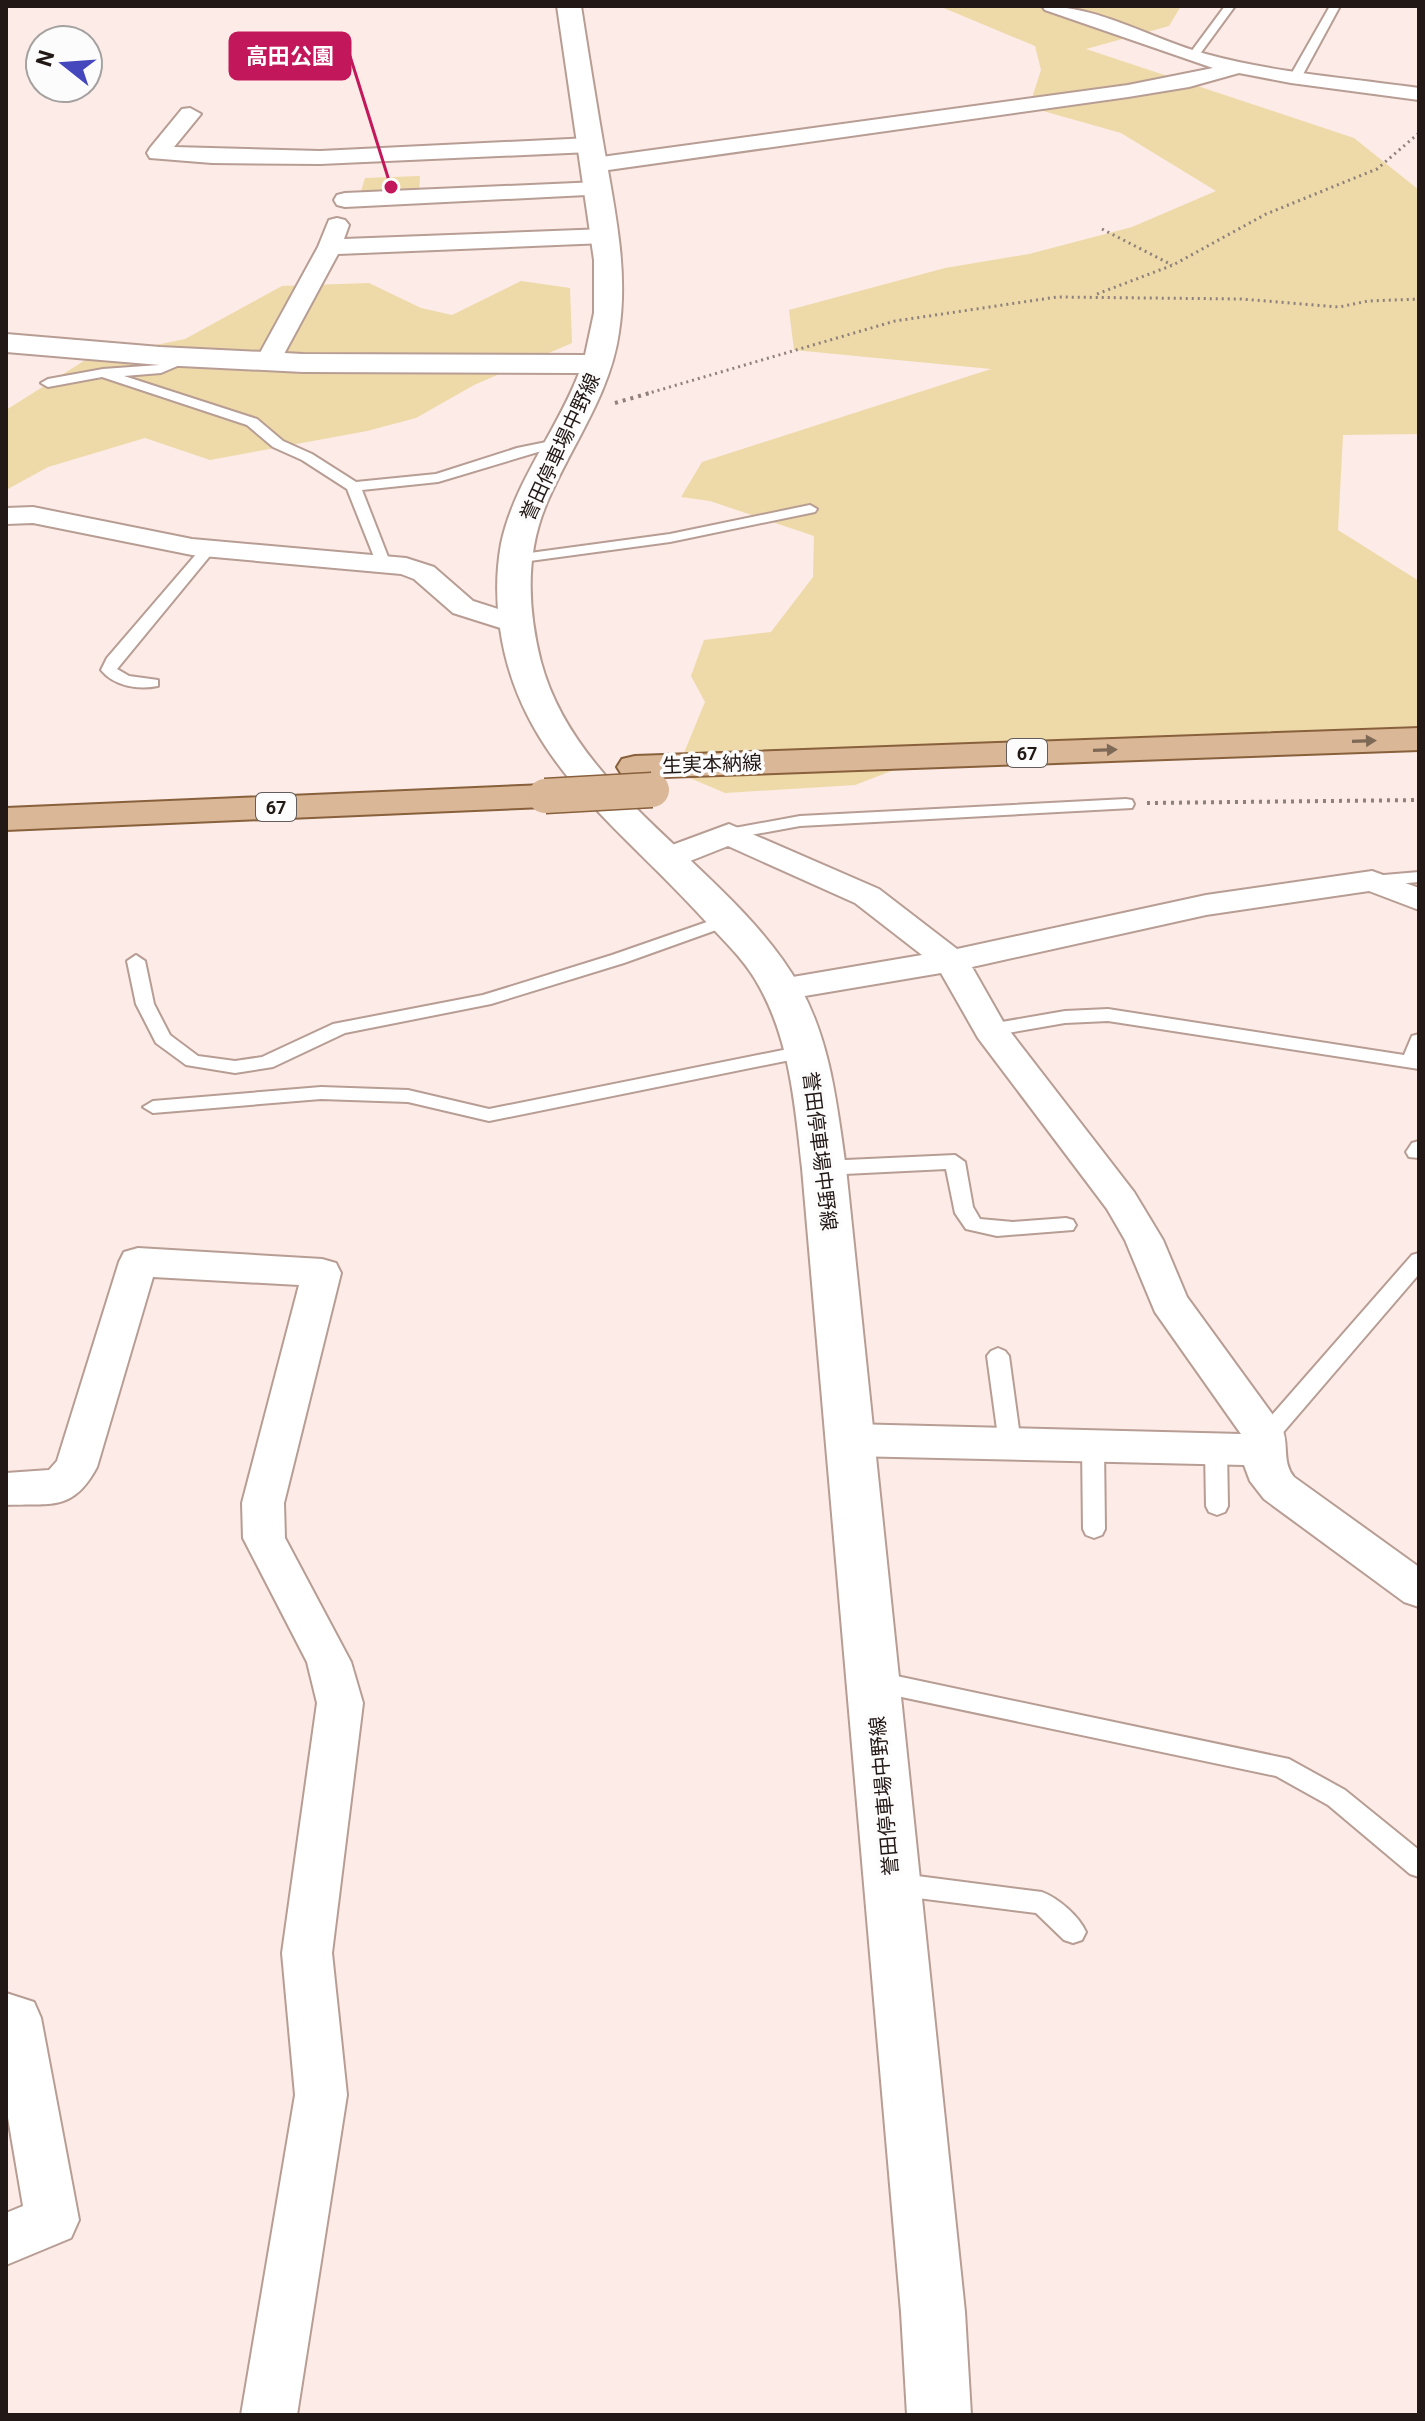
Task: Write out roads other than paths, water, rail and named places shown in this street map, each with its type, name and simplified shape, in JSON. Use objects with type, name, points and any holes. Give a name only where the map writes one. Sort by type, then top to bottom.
[{"type":"main road","name":"誉田停車場中野線","points":[[569,6],[609,262],[608,315],[598,364],[570,429],[532,500],[520,532],[515,559],[516,624],[530,686],[543,720],[564,754],[668,858],[759,956],[781,989],[808,1051],[824,1168],[933,2312],[939,2415]]},
{"type":"main road","points":[[6,343],[268,362],[598,364]]},
{"type":"main road","name":"生実本納線","points":[[6,819],[538,784],[1419,739]]},
{"type":"main road","name":"生実本納線","points":[[644,779],[883,780],[1419,766]]},
{"type":"main road","name":"生実本納線","points":[[6,798],[538,784]]},
{"type":"street","points":[[1052,6],[1193,56],[1237,67],[1419,94]]},
{"type":"street","points":[[345,200],[1128,91],[1189,81],[1237,67]]},
{"type":"street","points":[[190,114],[158,153],[208,157],[359,156],[594,167]]},
{"type":"street","points":[[268,362],[330,247],[359,156]]},
{"type":"street","points":[[330,247],[605,236]]},
{"type":"street","points":[[6,516],[33,515],[209,548],[406,566],[424,573],[463,607],[516,624]]},
{"type":"street","points":[[668,858],[729,834],[867,896],[951,961],[990,1030],[1121,1201],[1144,1240],[1169,1302],[1266,1443],[1265,1470],[1279,1488],[1419,1590]]},
{"type":"street","points":[[781,989],[951,961],[1206,905],[1372,881],[1419,900]]},
{"type":"street","points":[[6,1489],[61,1486],[76,1467],[138,1262],[322,1273],[263,1503],[264,1538],[329,1662],[340,1703],[307,1953],[321,2095],[269,2415]]},
{"type":"street","points":[[850,1440],[1216,1449],[1266,1443]]},
{"type":"street","points":[[6,2016],[16,2018],[52,2220],[6,2239]]},
{"type":"lane","points":[[1193,56],[1230,6]]},
{"type":"lane","points":[[1295,78],[1335,6]]},
{"type":"lane","points":[[48,383],[103,373],[161,369],[189,358]]},
{"type":"lane","points":[[103,373],[252,422],[278,444],[307,457],[353,487],[383,562]]},
{"type":"lane","points":[[353,487],[438,478],[522,451],[570,429]]},
{"type":"lane","points":[[515,559],[670,538],[810,509]]},
{"type":"lane","points":[[152,683],[116,678],[109,670],[113,661],[209,548]]},
{"type":"lane","points":[[729,834],[800,821],[1126,804]]},
{"type":"lane","points":[[1372,881],[1419,877]]},
{"type":"lane","points":[[136,961],[145,1004],[163,1039],[193,1061],[235,1067],[266,1063],[340,1028],[485,1000],[618,959],[727,920]]},
{"type":"lane","points":[[990,1030],[1065,1017],[1108,1015],[1415,1062],[1419,1040]]},
{"type":"lane","points":[[153,1107],[321,1093],[408,1096],[489,1115],[808,1051]]},
{"type":"lane","points":[[824,1168],[955,1162],[966,1218],[975,1226],[990,1229],[1066,1225]]},
{"type":"lane","points":[[1266,1443],[1419,1260]]},
{"type":"lane","points":[[998,1356],[1010,1444]]},
{"type":"lane","points":[[1093,1446],[1094,1529]]},
{"type":"lane","points":[[1216,1449],[1217,1506]]},
{"type":"lane","points":[[873,1681],[1280,1766],[1312,1779],[1359,1813],[1419,1866]]},
{"type":"lane","points":[[892,1884],[1042,1903],[1073,1932]]},
{"type":"place","name":"高田公園","points":[[391,187]]}]
